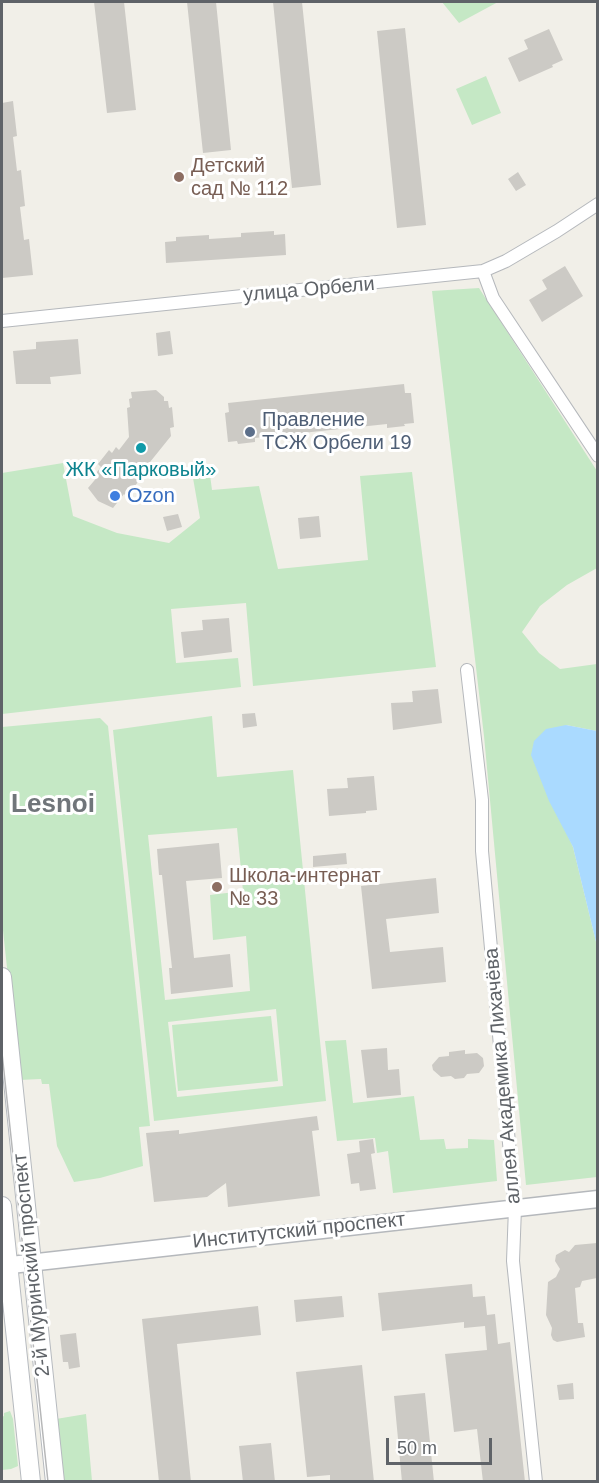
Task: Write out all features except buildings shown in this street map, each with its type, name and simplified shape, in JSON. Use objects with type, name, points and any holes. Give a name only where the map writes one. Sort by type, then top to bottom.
[{"type":"main road","name":"2-й Муринский проспект","points":[[2,976],[55,1482]]},
{"type":"main road","name":"2-й Муринский проспект","points":[[2,1206],[5,1266],[31,1482]]},
{"type":"street","name":"улица Орбели","points":[[2,321],[483,271],[506,261],[597,204]]},
{"type":"street","points":[[483,271],[494,298],[597,456]]},
{"type":"street","name":"аллея Академика Лихачёва","points":[[466,670],[482,800],[482,851],[515,1208],[513,1261],[536,1482]]},
{"type":"street","name":"Институтский проспект","points":[[5,1266],[597,1199]]},
{"type":"green space","points":[[442,2],[498,2],[459,23]]},
{"type":"green space","points":[[486,76],[501,113],[472,125],[456,89]]},
{"type":"green space","points":[[479,288],[597,471],[597,568],[567,585],[540,606],[522,632],[539,653],[560,669],[597,664],[597,731],[566,725],[564,827],[573,847],[597,946],[597,1177],[526,1185],[484,736],[432,291]]},
{"type":"green space","points":[[63,463],[73,516],[117,533],[169,543],[200,518],[193,478],[210,475],[212,490],[259,486],[278,569],[368,560],[360,476],[412,472],[436,667],[253,686],[246,603],[171,609],[176,663],[238,658],[241,687],[2,714],[2,473]]},
{"type":"green space","points":[[212,716],[217,777],[293,770],[326,1101],[154,1121],[113,730]],"holes":[[[237,828],[243,891],[210,895],[213,940],[246,936],[250,991],[165,1000],[148,835]],[[276,1009],[283,1086],[177,1097],[168,1022]]]},
{"type":"green space","points":[[100,718],[108,726],[150,1126],[139,1127],[143,1166],[100,1178],[74,1182],[57,1146],[49,1084],[42,1084],[41,1079],[19,1080],[2,921],[2,727]]},
{"type":"green space","points":[[271,1016],[278,1081],[178,1091],[172,1025]]},
{"type":"green space","points":[[346,1040],[353,1103],[414,1096],[420,1140],[444,1139],[446,1149],[468,1148],[468,1139],[494,1140],[497,1181],[393,1193],[388,1151],[377,1153],[375,1138],[337,1141],[325,1041]]},
{"type":"green space","points":[[10,1411],[13,1419],[18,1466],[2,1470],[2,1417],[4,1413]]},
{"type":"green space","points":[[86,1414],[92,1481],[63,1481],[56,1419]]},
{"type":"water","points":[[566,725],[597,731],[597,946],[573,847],[549,801],[531,755],[534,741],[546,729]]},
{"type":"tram line","points":[[2,1053],[48,1482]]},
{"type":"place","name":"Детский сад № 112","points":[[179,177]]},
{"type":"place","name":"Правление ТСЖ Орбели 19","points":[[250,432]]},
{"type":"place","name":"ЖК «Парковый»","points":[[141,448]]},
{"type":"place","name":"Ozon","points":[[115,496]]},
{"type":"place","name":"Школа-интернат № 33","points":[[217,887]]},
{"type":"district","name":"Lesnoi","points":[[53,805]]}]
